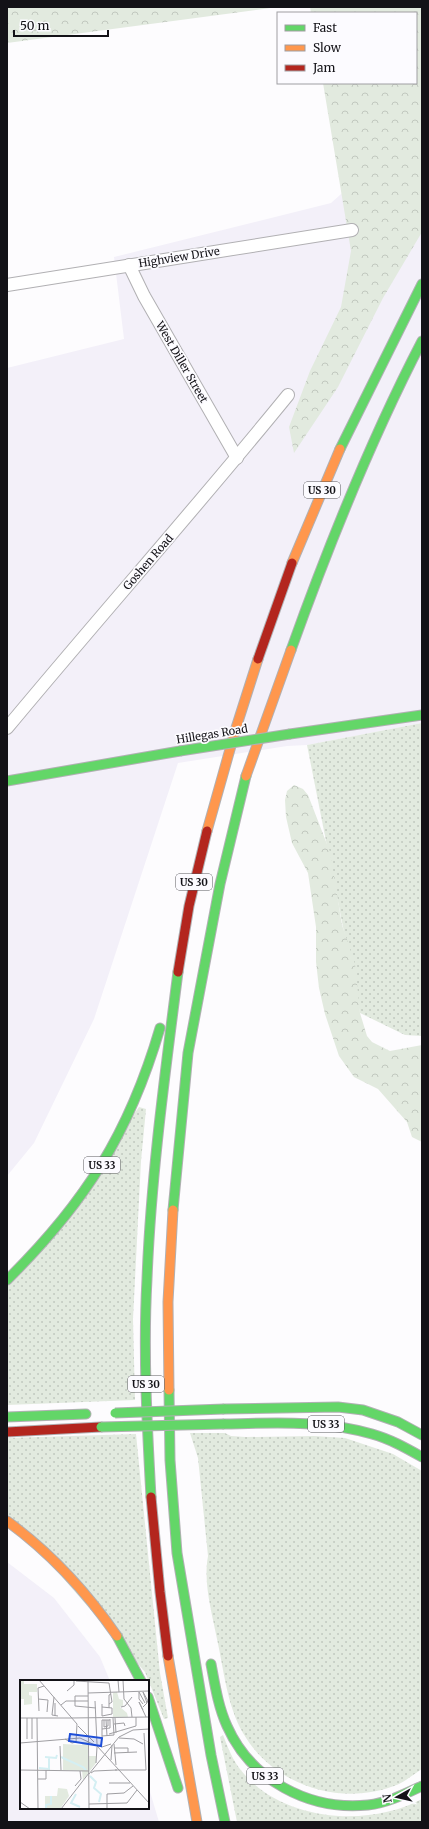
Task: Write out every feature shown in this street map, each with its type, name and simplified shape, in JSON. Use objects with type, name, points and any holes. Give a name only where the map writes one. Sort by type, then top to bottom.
[{"type":"main road","name":"US 30","points":[[197,1822],[185,1762],[162,1616],[149,1466],[146,1376],[147,1280],[151,1206],[159,1116],[182,945],[193,885],[227,753],[253,668],[278,596],[342,446],[422,284]]},
{"type":"main road","name":"US 30","points":[[225,1822],[211,1755],[177,1553],[170,1460],[168,1302],[172,1220],[188,1053],[207,947],[245,780],[319,572],[360,468],[422,341]]},
{"type":"main road","name":"Hillegas Road","points":[[7,781],[180,751],[422,715]]},
{"type":"main road","points":[[164,1007],[182,945]]},
{"type":"main road","name":"US 33","points":[[7,1280],[54,1230],[92,1180],[111,1150],[141,1089],[152,1060],[161,1021]]},
{"type":"main road","points":[[108,1413],[338,1407],[363,1410],[398,1422],[422,1435]]},
{"type":"main road","points":[[7,1417],[93,1414]]},
{"type":"main road","name":"US 33","points":[[7,1432],[101,1427],[224,1424],[337,1425],[365,1430],[387,1438],[422,1457]]},
{"type":"main road","points":[[7,1521],[35,1542],[80,1586],[103,1616],[125,1650],[140,1680]]},
{"type":"main road","points":[[177,1553],[190,1578]]},
{"type":"main road","name":"US 33","points":[[209,1656],[223,1717],[231,1734],[253,1767],[288,1791],[316,1802],[334,1806],[353,1807],[384,1802],[422,1786]]},
{"type":"main road","points":[[149,1700],[160,1729],[181,1799]]},
{"type":"street","name":"Highview Drive","points":[[7,285],[352,230]]},
{"type":"street","name":"West Diller Street","points":[[129,265],[144,296],[237,458]]},
{"type":"street","name":"Goshen Road","points":[[7,728],[237,458],[288,395]]},
{"type":"shaded area","points":[[422,122],[422,723],[307,745],[287,746],[178,763],[94,1019],[34,1143],[7,1176],[7,368],[124,339],[114,257],[331,203]]},
{"type":"shaded area","points":[[7,1562],[54,1598],[100,1657],[110,1680],[20,1680],[20,1809],[149,1809],[149,1788],[159,1822],[7,1822]]},
{"type":"green space","points":[[7,7],[278,7],[7,43]]},
{"type":"green space","points":[[310,7],[422,7],[422,232],[383,298],[338,387],[294,453],[289,427],[310,371],[341,307],[351,251],[323,84],[417,84],[417,12],[311,12]]},
{"type":"green space","points":[[422,723],[422,1036],[405,1035],[360,1013],[307,745]]},
{"type":"green space","points":[[294,785],[303,789],[308,795],[330,852],[342,925],[355,964],[360,1013],[367,1036],[372,1042],[390,1051],[422,1045],[422,1142],[412,1137],[407,1122],[378,1089],[354,1077],[339,1056],[325,1014],[319,988],[316,962],[316,927],[308,873],[292,843],[286,817],[285,800],[287,791]]},
{"type":"green space","points":[[139,1107],[146,1109],[141,1161],[133,1319],[135,1400],[7,1405],[7,1287]]},
{"type":"green space","points":[[190,1433],[225,1433],[231,1436],[246,1437],[314,1436],[345,1438],[393,1454],[422,1471],[422,1769],[405,1781],[377,1791],[355,1794],[333,1792],[311,1787],[291,1779],[272,1767],[256,1751],[243,1733],[233,1711],[224,1675],[207,1587],[208,1556],[198,1458]]},
{"type":"green space","points":[[136,1434],[160,1673],[168,1718],[164,1719],[145,1672],[7,1514],[7,1438]]},
{"type":"green space","points":[[223,1735],[237,1765],[254,1784],[274,1798],[298,1808],[323,1814],[349,1816],[375,1814],[400,1808],[422,1799],[422,1822],[237,1822],[220,1737]]},
{"type":"traffic: fast","points":[[340,449],[422,284]]},
{"type":"traffic: fast","points":[[291,650],[351,493],[385,417],[422,341]]},
{"type":"traffic: fast","points":[[290,734],[422,715]]},
{"type":"traffic: fast","points":[[180,751],[290,734]]},
{"type":"traffic: fast","points":[[7,781],[180,751]]},
{"type":"traffic: fast","points":[[173,1210],[188,1053],[220,884],[246,776]]},
{"type":"traffic: fast","points":[[151,1497],[145,1360],[149,1240],[159,1125],[178,972]]},
{"type":"traffic: fast","points":[[7,1280],[59,1223],[82,1194],[101,1165],[119,1134],[134,1101],[148,1066],[160,1028]]},
{"type":"traffic: fast","points":[[169,1390],[170,1460],[177,1553],[211,1755],[225,1822]]},
{"type":"traffic: fast","points":[[224,1409],[338,1407],[363,1410],[398,1422],[422,1435]]},
{"type":"traffic: fast","points":[[115,1413],[224,1409]]},
{"type":"traffic: fast","points":[[7,1417],[86,1414]]},
{"type":"traffic: fast","points":[[224,1424],[299,1423],[336,1426],[379,1436],[422,1457]]},
{"type":"traffic: fast","points":[[101,1427],[224,1424]]},
{"type":"traffic: fast","points":[[117,1636],[140,1680]]},
{"type":"traffic: fast","points":[[211,1664],[221,1711],[227,1726],[238,1745],[251,1762],[284,1788],[304,1797],[324,1803],[346,1806],[368,1805],[382,1802],[396,1798],[422,1786]]},
{"type":"traffic: fast","points":[[149,1700],[178,1788]]},
{"type":"traffic: slow","points":[[292,563],[340,449]]},
{"type":"traffic: slow","points":[[246,776],[291,650]]},
{"type":"traffic: slow","points":[[207,831],[236,728],[258,659]]},
{"type":"traffic: slow","points":[[169,1390],[168,1302],[173,1210]]},
{"type":"traffic: slow","points":[[7,1521],[38,1546],[67,1574],[93,1604],[117,1636]]},
{"type":"traffic: slow","points":[[168,1656],[197,1822]]},
{"type":"traffic: jam","points":[[258,659],[292,563]]},
{"type":"traffic: jam","points":[[178,972],[189,906],[207,831]]},
{"type":"traffic: jam","points":[[7,1432],[101,1427]]},
{"type":"traffic: jam","points":[[151,1497],[168,1656]]}]
